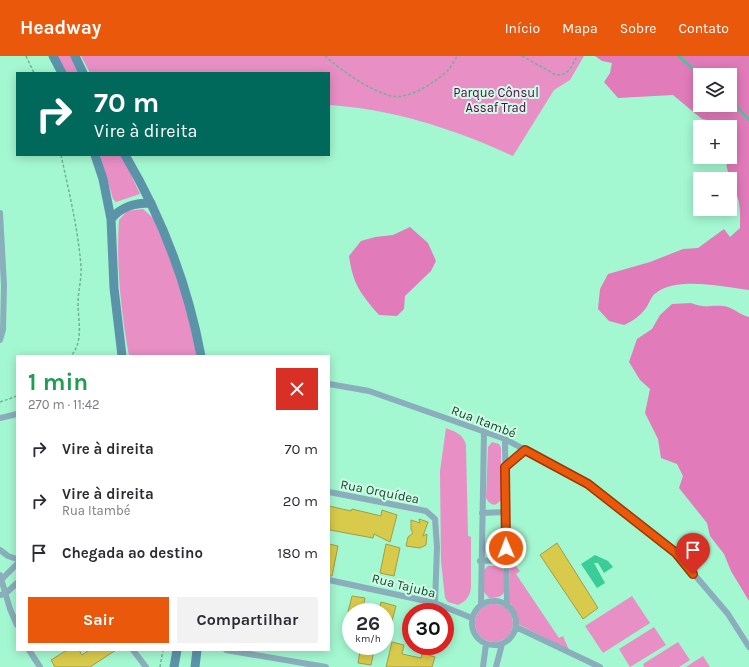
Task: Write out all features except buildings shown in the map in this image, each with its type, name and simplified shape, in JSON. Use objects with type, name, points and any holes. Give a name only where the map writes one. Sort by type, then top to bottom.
[{"type":"street","points":[[53,56],[61,72]]},
{"type":"street","points":[[75,56],[83,72]]},
{"type":"street","points":[[95,156],[103,179],[111,219],[114,288],[122,355]]},
{"type":"street","points":[[126,156],[151,203],[178,272],[201,355]]},
{"type":"street","points":[[111,219],[118,211],[128,206],[151,203]]},
{"type":"street","points":[[0,214],[4,285],[2,330],[0,340]]},
{"type":"street","name":"Rua Itambé","points":[[330,384],[369,391],[505,439],[588,484],[676,553],[728,614],[749,647]]},
{"type":"street","points":[[0,418],[16,414]]},
{"type":"street","points":[[481,605],[494,601],[507,606],[514,615],[516,627],[508,640],[502,644],[486,644],[476,636],[472,624],[472,618],[481,605],[480,561],[484,431]]},
{"type":"street","points":[[505,439],[507,606]]},
{"type":"street","points":[[505,467],[525,450]]},
{"type":"street","name":"Rua Orquídea","points":[[330,492],[426,511],[435,519],[435,603]]},
{"type":"street","points":[[482,513],[505,512]]},
{"type":"street","points":[[0,550],[8,556],[16,559]]},
{"type":"street","points":[[480,561],[506,560]]},
{"type":"street","points":[[16,565],[0,578],[2,594],[16,623]]},
{"type":"street","name":"Rua Tajuba","points":[[330,580],[435,603]]},
{"type":"street","points":[[2,594],[16,584]]},
{"type":"street","name":"Rua Tajuba","points":[[454,611],[472,618]]},
{"type":"street","points":[[516,627],[600,667]]},
{"type":"street","points":[[483,667],[486,644]]},
{"type":"street","points":[[496,667],[502,644]]},
{"type":"street","points":[[30,651],[40,667]]},
{"type":"street","points":[[134,651],[146,667]]},
{"type":"street","points":[[174,667],[177,651]]},
{"type":"street","points":[[195,667],[197,651]]},
{"type":"street","points":[[232,651],[326,667]]},
{"type":"path","points":[[26,56],[34,72]]},
{"type":"path","points":[[325,56],[365,84],[392,96],[400,96],[418,91],[427,86],[449,69],[458,56]]},
{"type":"path","points":[[522,56],[556,75],[561,76],[569,70],[577,56]]},
{"type":"path","points":[[61,156],[71,200],[81,268],[78,302],[79,336],[77,349],[72,355]]},
{"type":"path","points":[[0,402],[16,396]]},
{"type":"path","points":[[160,667],[163,651]]},
{"type":"green space","points":[[56,56],[74,56],[82,72],[64,72]]},
{"type":"green space","name":"Parque Cônsul Assaf Trad","points":[[81,56],[584,56],[570,80],[554,90],[513,156],[468,137],[423,122],[376,111],[330,105],[330,72],[89,72]]},
{"type":"green space","points":[[100,156],[122,156],[140,194],[116,202],[113,199]]},
{"type":"green space","points":[[143,209],[153,218],[177,273],[199,355],[129,355],[120,288],[118,254],[119,220],[127,211]]},
{"type":"green space","points":[[446,428],[461,436],[466,445],[468,536],[471,537],[471,587],[467,598],[458,605],[448,602],[445,598],[441,561],[440,471]]},
{"type":"green space","points":[[492,442],[499,444],[501,448],[501,500],[495,505],[491,504],[486,498],[488,447]]},
{"type":"green space","points":[[510,565],[515,565],[520,571],[516,574],[559,638],[563,636],[569,650],[518,624],[518,616],[510,603]]},
{"type":"green space","points":[[488,566],[500,566],[504,570],[505,590],[500,596],[489,598],[484,592],[484,570]]},
{"type":"green space","points":[[632,596],[650,623],[603,653],[585,626]]},
{"type":"green space","points":[[490,604],[498,604],[505,607],[510,612],[513,623],[510,634],[505,639],[498,642],[490,642],[483,639],[478,634],[475,627],[475,619],[478,612],[483,607]]},
{"type":"green space","points":[[654,627],[666,645],[630,667],[619,649]]},
{"type":"green space","points":[[678,642],[690,660],[679,667],[644,667],[643,664]]},
{"type":"green space","points":[[703,656],[710,667],[686,667]]},
{"type":"shaded area","points":[[595,56],[749,56],[749,290],[701,284],[676,285],[665,288],[654,294],[646,308],[639,316],[624,325],[609,321],[598,309],[600,289],[608,274],[650,262],[683,249],[698,248],[724,229],[730,237],[740,228],[740,212],[737,197],[737,172],[728,172],[726,164],[737,164],[737,120],[707,120],[702,119],[694,112],[737,112],[737,68],[693,68],[693,112],[673,95],[618,98],[604,82],[610,73],[612,63],[602,61]]},
{"type":"shaded area","points":[[410,227],[428,243],[436,261],[431,271],[405,296],[404,309],[397,316],[379,315],[367,301],[359,288],[353,274],[349,256],[361,241],[375,237],[393,235]]},
{"type":"shaded area","points":[[691,303],[704,306],[726,306],[749,317],[749,601],[731,571],[724,554],[710,536],[707,523],[679,488],[683,476],[677,464],[661,458],[658,439],[645,413],[650,389],[640,380],[629,362],[637,339],[652,329],[660,315],[672,304]]},
{"type":"shaded area","points":[[595,555],[608,561],[613,567],[604,573],[598,563],[594,563],[605,583],[597,588],[581,564]]},
{"type":"waterway","points":[[679,56],[693,69]]},
{"type":"waterway","points":[[737,107],[749,120]]},
{"type":"route","points":[[506,548],[505,467],[525,450],[588,484],[676,553],[693,574]]}]
